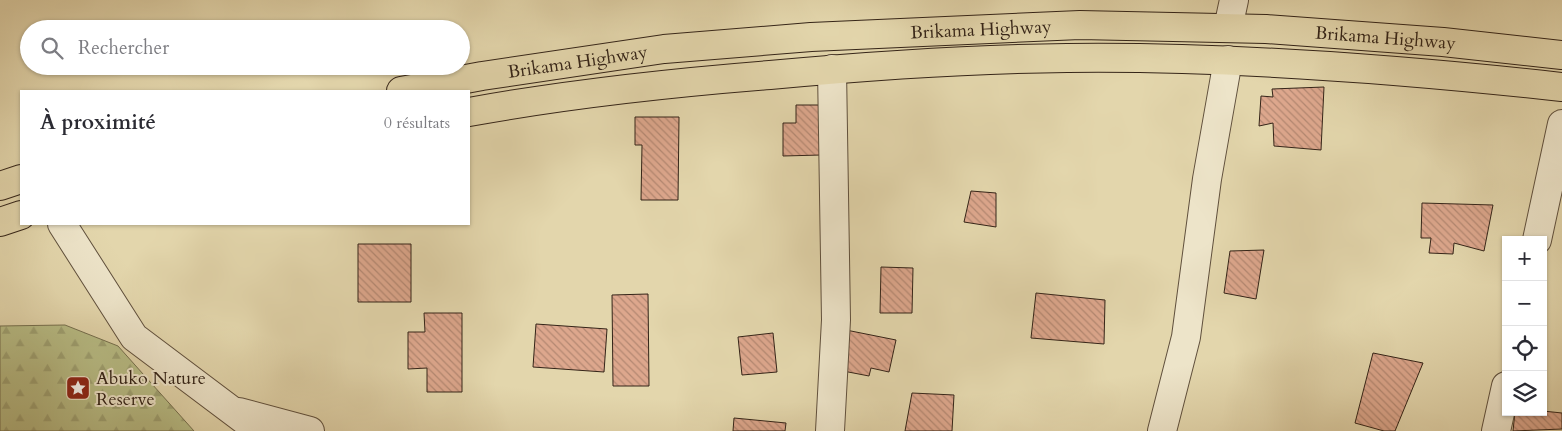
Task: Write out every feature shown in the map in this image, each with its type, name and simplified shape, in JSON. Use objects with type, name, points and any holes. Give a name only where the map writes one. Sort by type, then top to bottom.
[{"type":"highway","name":"Brikama Highway","points":[[406,90],[482,76],[664,49],[811,37],[1080,25],[1228,28],[1443,42],[1562,55]]},
{"type":"highway","name":"Brikama Highway","points":[[470,112],[517,103],[669,83],[832,69],[1066,58],[1228,60],[1438,74],[1562,87]]},
{"type":"highway","points":[[0,186],[20,179]]},
{"type":"highway","points":[[0,222],[20,215]]},
{"type":"street","points":[[1228,28],[1234,0]]},
{"type":"street","points":[[1162,431],[1186,337],[1207,179],[1228,60]]},
{"type":"street","points":[[830,431],[836,320],[832,69]]},
{"type":"street","points":[[1538,236],[1562,124]]},
{"type":"street","points":[[63,225],[134,337],[259,431]]},
{"type":"street","points":[[1496,431],[1502,404]]},
{"type":"street","points":[[231,410],[310,431]]},
{"type":"green space","name":"Abuko Nature Reserve","points":[[65,325],[118,346],[194,431],[0,431],[0,326]]},
{"type":"building","points":[[1324,87],[1321,150],[1274,146],[1273,123],[1259,126],[1261,96],[1273,97],[1272,89]]},
{"type":"building","points":[[796,105],[821,105],[821,155],[783,156],[783,123],[796,123]]},
{"type":"building","points":[[635,117],[679,117],[678,200],[641,200],[642,145],[635,145]]},
{"type":"building","points":[[971,191],[996,193],[996,227],[964,222]]},
{"type":"building","points":[[1422,203],[1493,205],[1484,251],[1454,243],[1453,254],[1429,253],[1431,238],[1421,238]]},
{"type":"building","points":[[358,244],[411,244],[411,302],[358,302]]},
{"type":"building","points":[[1264,250],[1256,299],[1224,293],[1230,251]]},
{"type":"building","points":[[881,267],[913,268],[912,313],[880,313]]},
{"type":"building","points":[[1036,293],[1105,300],[1104,344],[1031,338]]},
{"type":"building","points":[[648,294],[649,386],[613,386],[612,295]]},
{"type":"building","points":[[424,313],[462,313],[462,392],[427,392],[427,368],[408,369],[408,332],[425,332]]},
{"type":"building","points":[[536,324],[607,329],[604,372],[533,367]]},
{"type":"building","points":[[846,330],[896,340],[889,372],[871,368],[869,376],[838,370]]},
{"type":"building","points":[[773,333],[777,372],[742,375],[738,337]]},
{"type":"building","points":[[1373,353],[1423,363],[1395,431],[1384,431],[1355,423]]},
{"type":"building","points":[[912,393],[954,395],[952,431],[905,431]]},
{"type":"building","points":[[1547,411],[1562,413],[1562,429],[1513,431],[1515,416],[1547,416]]},
{"type":"building","points":[[734,418],[786,423],[785,431],[733,431]]},
{"type":"place","name":"Abuko Nature Reserve","points":[[78,388]]}]
